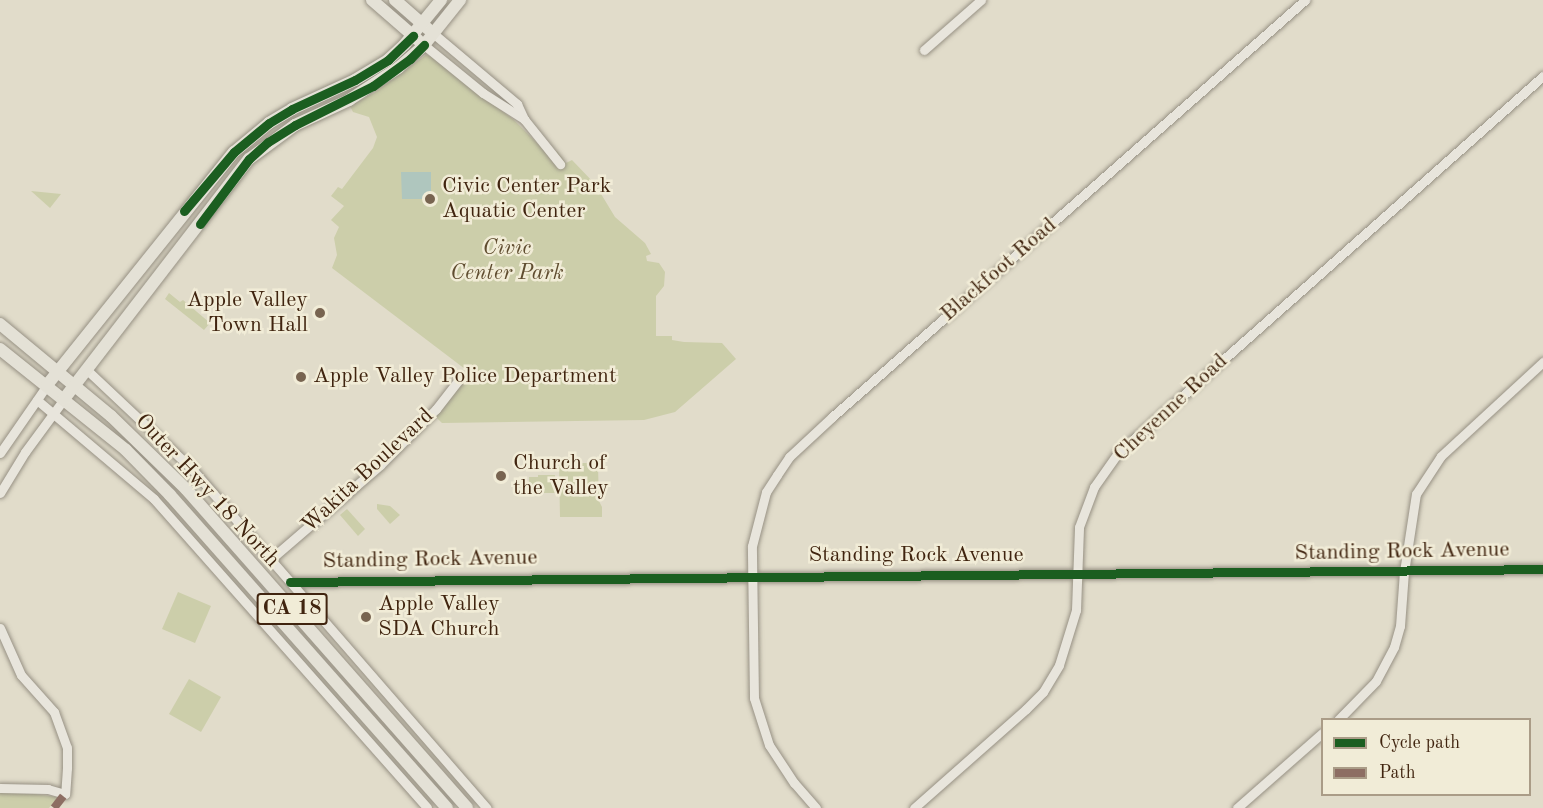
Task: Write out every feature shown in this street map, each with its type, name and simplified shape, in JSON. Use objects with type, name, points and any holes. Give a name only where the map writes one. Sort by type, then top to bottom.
[{"type":"main road","points":[[372,0],[424,45]]},
{"type":"main road","points":[[395,0],[434,34]]},
{"type":"main road","points":[[47,385],[234,152],[269,123],[292,109],[355,80],[388,60],[413,36],[441,0]]},
{"type":"main road","points":[[64,399],[249,159],[295,124],[372,86],[410,59],[434,34],[460,0]]},
{"type":"main road","name":"CA 18","points":[[0,324],[59,370],[186,489],[467,808]]},
{"type":"main road","name":"CA 18","points":[[0,349],[126,450],[171,495],[447,808]]},
{"type":"street","points":[[924,50],[981,0]]},
{"type":"street","name":"Blackfoot Road","points":[[816,808],[794,783],[769,745],[754,698],[752,546],[766,492],[789,457],[1305,0]]},
{"type":"street","points":[[434,34],[517,104],[524,119],[560,164]]},
{"type":"street","points":[[424,45],[483,93],[524,119]]},
{"type":"street","name":"Cheyenne Road","points":[[914,808],[1043,693],[1059,665],[1072,631],[1078,575],[1079,527],[1094,487],[1118,453],[1543,76]]},
{"type":"street","points":[[1340,718],[1376,681],[1394,646],[1400,626],[1404,572],[1416,494],[1441,456],[1543,362]]},
{"type":"street","name":"Outer Hwy 18 North","points":[[87,370],[192,469],[272,558],[290,582],[487,808]]},
{"type":"street","name":"Wakita Boulevard","points":[[272,558],[380,465],[436,409],[459,380]]},
{"type":"street","points":[[19,462],[1,452],[47,385]]},
{"type":"street","points":[[0,493],[64,399]]},
{"type":"street","points":[[37,400],[54,412],[154,499],[427,808]]},
{"type":"street","name":"Standing Rock Avenue","points":[[290,582],[1543,569]]},
{"type":"street","points":[[0,628],[21,675],[54,712],[67,748],[65,794],[48,789],[0,788]]},
{"type":"street","points":[[1237,808],[1321,735]]},
{"type":"green space","name":"Civic Center Park","points":[[426,55],[431,56],[514,120],[550,156],[557,151],[566,163],[572,160],[595,184],[615,217],[645,243],[651,254],[646,256],[647,261],[659,263],[665,272],[664,286],[656,296],[656,336],[672,336],[672,340],[684,342],[722,343],[736,359],[675,412],[644,420],[442,423],[435,416],[469,372],[332,268],[337,255],[334,238],[339,227],[331,220],[344,206],[331,196],[338,187],[342,189],[373,148],[377,137],[369,117],[353,112],[350,106],[374,93]]},
{"type":"green space","points":[[31,191],[61,194],[50,208]]},
{"type":"green space","points":[[169,293],[180,302],[183,300],[210,323],[204,330],[165,299]]},
{"type":"green space","points":[[559,463],[593,463],[598,467],[602,517],[560,517]]},
{"type":"green space","points":[[538,475],[555,475],[556,493],[529,493],[529,477],[538,477]]},
{"type":"green space","points":[[377,504],[390,506],[400,515],[390,524],[377,509]]},
{"type":"green space","points":[[347,509],[365,529],[358,536],[340,515]]},
{"type":"green space","points":[[178,592],[211,606],[195,643],[162,629]]},
{"type":"green space","points":[[189,679],[221,697],[201,732],[169,714]]},
{"type":"green space","points":[[0,792],[58,797],[49,808],[0,808]]},
{"type":"water","points":[[401,172],[431,172],[431,205],[424,205],[424,199],[402,199]]},
{"type":"marked path","points":[[54,808],[65,794]]},
{"type":"cycle path","points":[[184,211],[234,152],[269,123],[292,109],[355,80],[388,60],[413,36]]},
{"type":"cycle path","points":[[200,224],[249,159],[268,142],[295,125],[373,86],[410,59],[424,45]]},
{"type":"cycle path","points":[[290,582],[1543,569]]},
{"type":"place","name":"Civic Center Park Aquatic Center","points":[[430,199]]},
{"type":"place","name":"Apple Valley Town Hall","points":[[320,313]]},
{"type":"place","name":"Apple Valley Police Department","points":[[301,377]]},
{"type":"place","name":"Church of the Valley","points":[[501,476]]},
{"type":"place","name":"Apple Valley SDA Church","points":[[366,617]]}]
